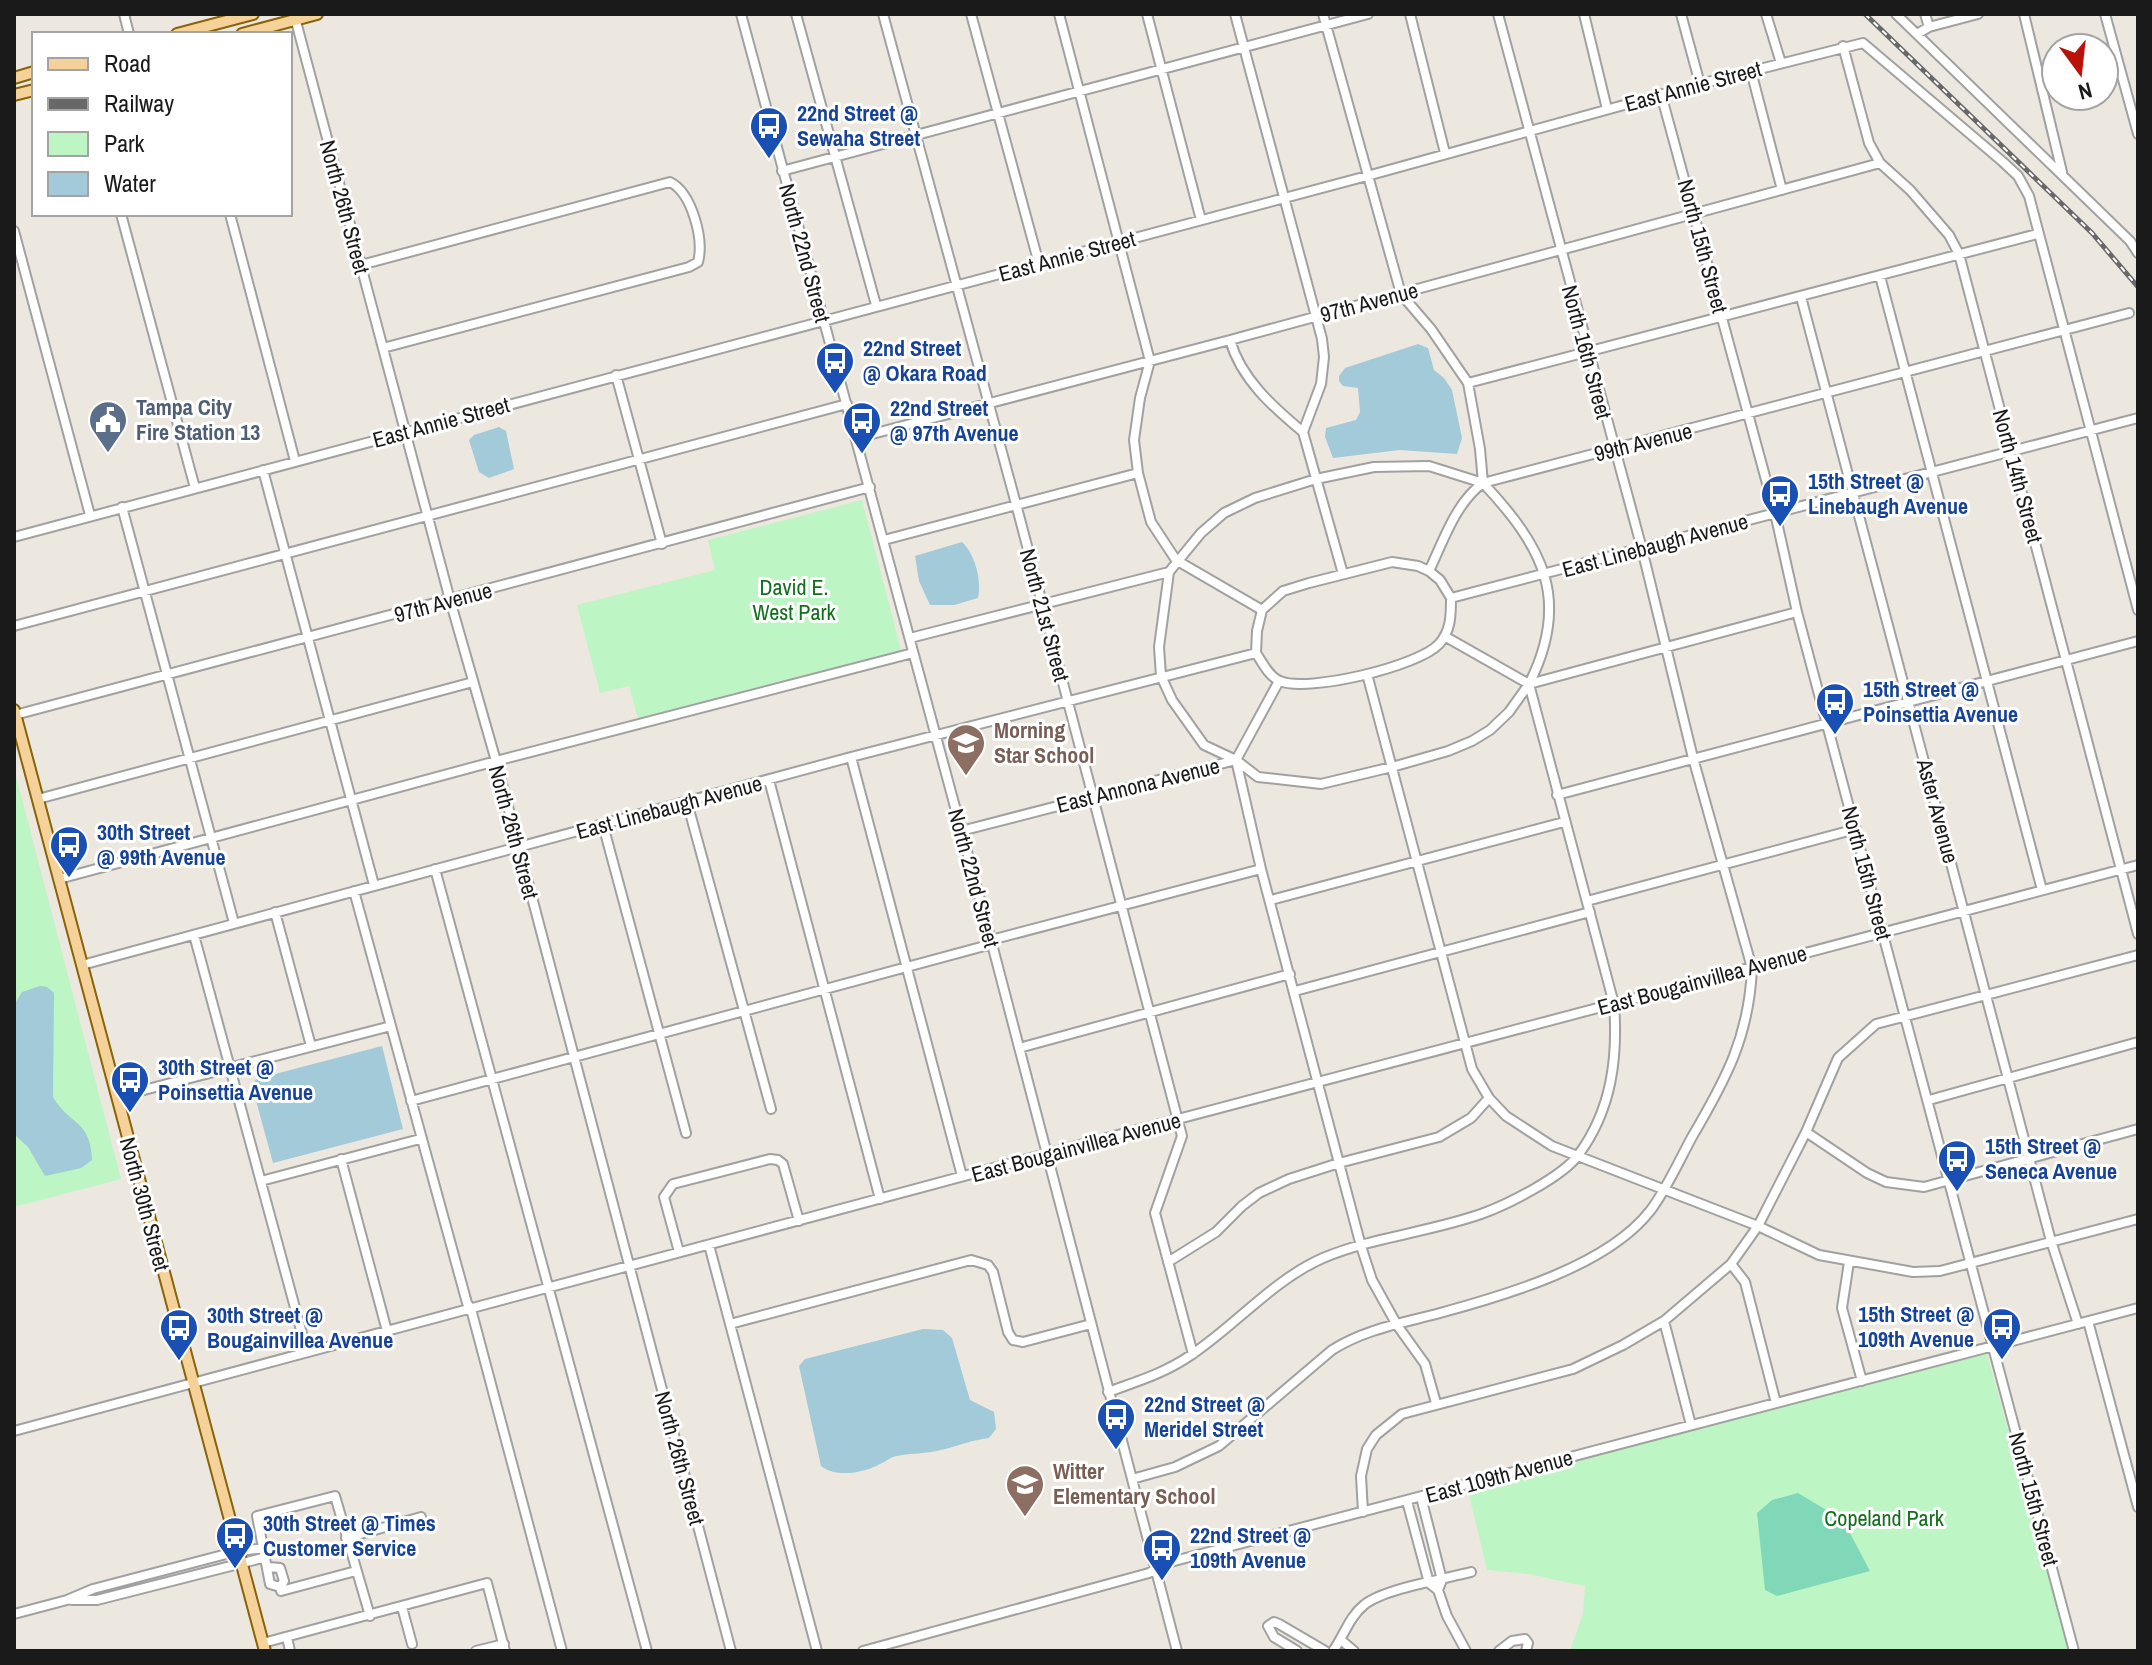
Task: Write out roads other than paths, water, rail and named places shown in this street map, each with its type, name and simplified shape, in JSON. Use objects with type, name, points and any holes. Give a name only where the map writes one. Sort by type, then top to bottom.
[{"type":"main road","points":[[185,32],[253,14]]},
{"type":"main road","points":[[248,32],[294,17],[317,14]]},
{"type":"main road","name":"North 30th Street","points":[[15,713],[264,1647]]},
{"type":"street","name":"North 22nd Street","points":[[741,14],[857,438],[1177,1651]]},
{"type":"street","points":[[796,14],[876,305]]},
{"type":"street","name":"North 21st Street","points":[[883,14],[1182,1136],[1155,1213],[1193,1354]]},
{"type":"street","points":[[971,14],[1039,264]]},
{"type":"street","points":[[1059,14],[1150,361],[1140,398],[1134,440],[1138,473],[1151,522],[1176,560],[1262,610]]},
{"type":"street","points":[[1147,14],[1201,220]]},
{"type":"street","points":[[1235,14],[1316,316],[1324,357],[1321,384],[1303,432]]},
{"type":"street","points":[[1323,14],[1401,294],[1431,329],[1468,383],[1483,483]]},
{"type":"street","points":[[782,171],[1368,14]]},
{"type":"street","points":[[1410,14],[1445,153]]},
{"type":"street","name":"North 16th Street","points":[[1498,14],[1642,549],[1693,758],[1752,968]]},
{"type":"street","points":[[1584,14],[1607,109]]},
{"type":"street","points":[[1681,14],[1700,84]]},
{"type":"street","points":[[1766,14],[1781,63]]},
{"type":"street","points":[[1896,14],[2134,240],[2138,253]]},
{"type":"street","points":[[1925,14],[1929,27]]},
{"type":"street","points":[[1917,34],[1929,27],[1978,14]]},
{"type":"street","points":[[2024,14],[2062,173]]},
{"type":"street","points":[[2105,14],[2138,134]]},
{"type":"street","name":"North 26th Street","points":[[294,17],[496,761],[731,1651]]},
{"type":"street","points":[[1843,46],[1863,43],[2003,162],[2018,176],[2029,196],[2138,610]]},
{"type":"street","name":"East Annie Street","points":[[14,537],[1843,46]]},
{"type":"street","name":"North 14th Street","points":[[1843,46],[1869,143],[1880,163],[1920,201],[1949,235],[1959,254],[2138,934]]},
{"type":"street","points":[[1751,71],[1782,190]]},
{"type":"street","name":"North 15th Street","points":[[1661,94],[1775,513],[1797,612],[2074,1651]]},
{"type":"street","name":"97th Avenue","points":[[857,438],[1880,163]]},
{"type":"street","points":[[361,265],[670,182],[683,191],[694,219],[701,250],[698,262],[689,267],[383,348]]},
{"type":"street","points":[[122,216],[195,488]]},
{"type":"street","points":[[231,216],[295,461]]},
{"type":"street","points":[[14,231],[90,515]]},
{"type":"street","points":[[1468,383],[2037,234]]},
{"type":"street","points":[[1880,276],[2042,890]]},
{"type":"street","name":"Aster Avenue","points":[[1801,297],[2051,1241],[2078,1324]]},
{"type":"street","name":"99th Avenue","points":[[1483,483],[2129,313]]},
{"type":"street","points":[[1230,340],[1235,358],[1261,394],[1303,432],[1343,574]]},
{"type":"street","points":[[616,375],[662,544]]},
{"type":"street","points":[[14,626],[847,404]]},
{"type":"street","name":"East Linebaugh Avenue","points":[[1451,598],[2138,418]]},
{"type":"street","points":[[1236,760],[1204,745],[1172,700],[1161,676],[1159,647],[1169,572],[1201,533],[1224,513],[1255,498],[1316,479],[1374,467],[1403,464],[1429,466],[1483,483],[1520,525],[1536,551],[1545,574]]},
{"type":"street","points":[[263,470],[374,885]]},
{"type":"street","points":[[884,540],[1138,473]]},
{"type":"street","points":[[1429,571],[1467,498],[1483,483]]},
{"type":"street","name":"97th Avenue","points":[[15,713],[870,487]]},
{"type":"street","points":[[122,507],[234,923]]},
{"type":"street","points":[[1392,562],[1429,571],[1440,580],[1451,598],[1451,617],[1446,637],[1423,656],[1367,674],[1313,686],[1279,681],[1266,669],[1256,653],[1262,610],[1283,591],[1392,562]]},
{"type":"street","points":[[910,638],[1169,572]]},
{"type":"street","name":"East Annona Avenue","points":[[961,831],[1236,760],[1258,777],[1321,784],[1392,767],[1472,741],[1490,730],[1509,712],[1541,660],[1549,604],[1545,574]]},
{"type":"street","points":[[1446,637],[1529,684],[1797,612]]},
{"type":"street","points":[[1557,795],[2138,641]]},
{"type":"street","points":[[59,879],[913,653]]},
{"type":"street","name":"East Linebaugh Avenue","points":[[82,965],[851,757],[1256,653]]},
{"type":"street","points":[[1367,674],[1472,1069],[1489,1098],[1506,1116],[1552,1146],[1758,1226],[1804,1250],[1849,1262],[1913,1272],[1940,1271],[2138,1219]]},
{"type":"street","points":[[1279,681],[1236,760],[1261,869],[1361,1246],[1372,1280],[1397,1325],[1425,1364],[1436,1403]]},
{"type":"street","points":[[38,799],[473,682]]},
{"type":"street","points":[[1108,1392],[1169,1370],[1293,1275],[1323,1258],[1480,1214],[1523,1196],[1578,1156],[1600,1116],[1613,1079],[1617,1040],[1614,1004],[1529,684]]},
{"type":"street","points":[[851,757],[962,1176]]},
{"type":"street","points":[[769,780],[880,1199]]},
{"type":"street","points":[[687,802],[771,1109]]},
{"type":"street","points":[[1271,900],[1564,822]]},
{"type":"street","points":[[603,825],[686,1133]]},
{"type":"street","points":[[1587,901],[1856,829]]},
{"type":"street","name":"East Bougainvillea Avenue","points":[[14,1431],[2138,865]]},
{"type":"street","points":[[435,869],[647,1651]]},
{"type":"street","points":[[411,1101],[1261,869]]},
{"type":"street","points":[[354,891],[420,1139],[471,1309],[562,1651]]},
{"type":"street","points":[[275,912],[311,1046]]},
{"type":"street","points":[[1295,991],[1590,912]]},
{"type":"street","points":[[194,935],[307,1352]]},
{"type":"street","points":[[1363,1512],[1360,1493],[1367,1449],[1376,1435],[1402,1414],[1573,1369],[1664,1321],[1731,1264],[1758,1226],[1806,1132],[1838,1058],[1876,1024],[2138,955]]},
{"type":"street","points":[[1132,1479],[1175,1467],[1219,1446],[1349,1339],[1499,1297],[1574,1267],[1635,1228],[1652,1209],[1727,1078],[1743,1033],[1752,968]]},
{"type":"street","points":[[1019,1048],[1290,974]]},
{"type":"street","points":[[117,1097],[391,1026]]},
{"type":"street","points":[[1929,1100],[2138,1042]]},
{"type":"street","points":[[1168,1262],[1216,1232],[1259,1193],[1289,1179],[1339,1163],[1439,1137],[1471,1118],[1489,1098]]},
{"type":"street","points":[[1806,1132],[1867,1173],[1886,1182],[1924,1187],[2138,1129]]},
{"type":"street","points":[[261,1181],[420,1139]]},
{"type":"street","points":[[341,1159],[387,1331]]},
{"type":"street","points":[[679,1252],[664,1197],[667,1190],[673,1184],[756,1162],[770,1159],[783,1164],[799,1221]]},
{"type":"street","points":[[709,1245],[817,1651]]},
{"type":"street","points":[[730,1324],[971,1260],[988,1265],[993,1272],[1008,1332],[1013,1340],[1023,1342],[1091,1324]]},
{"type":"street","points":[[1849,1262],[1842,1308],[1862,1381]]},
{"type":"street","points":[[1731,1264],[1745,1282],[1776,1403]]},
{"type":"street","name":"East 109th Avenue","points":[[863,1651],[1156,1569],[1163,1564],[2138,1308]]},
{"type":"street","points":[[1664,1321],[1691,1425]]},
{"type":"street","points":[[2088,1321],[2138,1507]]},
{"type":"street","points":[[356,1571],[281,1591],[280,1587],[270,1584],[257,1516],[335,1496],[370,1616]]},
{"type":"street","points":[[1421,1497],[1442,1580],[1438,1590]]},
{"type":"street","points":[[1407,1501],[1429,1583],[1438,1590],[1447,1616],[1466,1651]]},
{"type":"street","points":[[346,1538],[421,1517]]},
{"type":"street","points":[[14,1614],[67,1600],[93,1589],[240,1557],[267,1557]]},
{"type":"street","points":[[1333,1651],[1351,1619],[1364,1604],[1380,1596],[1471,1572]]},
{"type":"street","points":[[264,1647],[287,1637],[487,1583],[504,1647],[476,1651]]},
{"type":"street","points":[[402,1607],[412,1644]]},
{"type":"street","points":[[1297,1651],[1274,1637],[1268,1626],[1274,1622],[1279,1624],[1325,1651]]},
{"type":"street","points":[[287,1637],[290,1651]]},
{"type":"street","points":[[1499,1651],[1520,1638],[1528,1643],[1526,1651]]},
{"type":"street","points":[[1341,1640],[1354,1651]]},
{"type":"water","points":[[1418,344],[1428,348],[1434,370],[1452,390],[1462,438],[1457,454],[1400,450],[1333,458],[1325,437],[1326,428],[1356,420],[1360,412],[1358,388],[1343,386],[1339,376],[1345,368]]},
{"type":"water","points":[[499,427],[506,431],[514,469],[489,478],[479,472],[469,440],[474,435]]},
{"type":"water","points":[[962,542],[971,553],[976,568],[978,598],[954,605],[930,605],[919,581],[915,556]]},
{"type":"water","points":[[40,986],[54,993],[53,1097],[88,1137],[92,1160],[81,1168],[45,1176],[28,1147],[14,1134],[14,1005],[22,992]]},
{"type":"water","points":[[382,1046],[403,1129],[273,1163],[252,1086],[256,1079]]},
{"type":"water","points":[[923,1329],[943,1330],[952,1338],[970,1400],[994,1412],[996,1429],[989,1438],[895,1457],[858,1472],[834,1472],[821,1466],[799,1366],[805,1359]]},
{"type":"railway","points":[[1865,14],[2092,233],[2138,287]]},
{"type":"place","name":"22nd Street @ Sewaha Street","points":[[769,160]]},
{"type":"place","name":"22nd Street @ Okara Road","points":[[835,395]]},
{"type":"place","name":"Tampa City Fire Station 13","points":[[108,454]]},
{"type":"place","name":"22nd Street @ 97th Avenue","points":[[862,455]]},
{"type":"place","name":"15th Street @ Linebaugh Avenue","points":[[1780,528]]},
{"type":"place","name":"15th Street @ Poinsettia Avenue","points":[[1835,736]]},
{"type":"place","name":"Morning Star School","points":[[966,777]]},
{"type":"place","name":"30th Street @ 99th Avenue","points":[[69,879]]},
{"type":"place","name":"30th Street @ Poinsettia Avenue","points":[[130,1114]]},
{"type":"place","name":"15th Street @ Seneca Avenue","points":[[1957,1193]]},
{"type":"place","name":"15th Street @ 109th Avenue","points":[[2002,1361]]},
{"type":"place","name":"30th Street @ Bougainvillea Avenue","points":[[179,1362]]},
{"type":"place","name":"22nd Street @ Meridel Street","points":[[1116,1451]]},
{"type":"place","name":"Witter Elementary School","points":[[1025,1518]]},
{"type":"place","name":"30th Street @ Times Customer Service","points":[[235,1570]]},
{"type":"place","name":"22nd Street @ 109th Avenue","points":[[1162,1582]]},
{"type":"park label","name":"David E. West Park","points":[[794,600]]},
{"type":"park label","name":"Copeland Park","points":[[1884,1518]]}]
